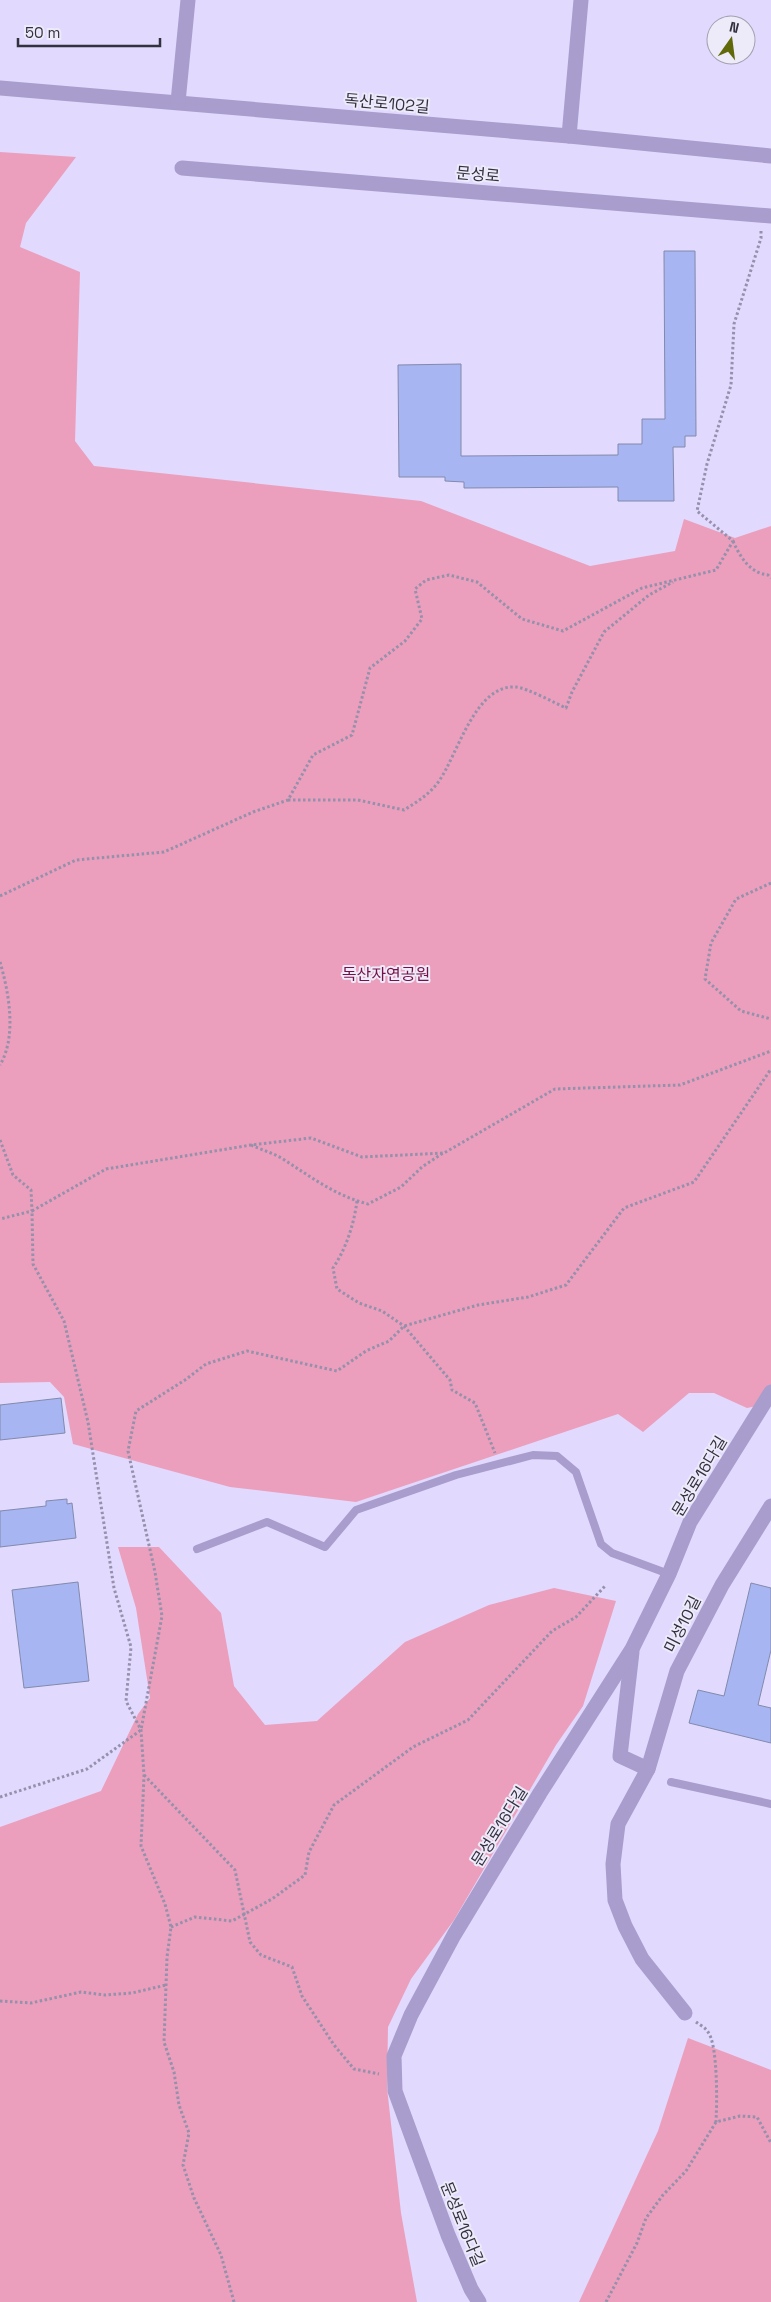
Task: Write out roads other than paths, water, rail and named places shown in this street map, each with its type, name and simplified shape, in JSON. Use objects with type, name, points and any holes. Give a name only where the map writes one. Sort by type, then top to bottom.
[{"type":"street","points":[[178,102],[188,0]]},
{"type":"street","points":[[568,136],[581,0]]},
{"type":"street","name":"독산로102길","points":[[0,88],[568,136],[771,156]]},
{"type":"street","name":"문성로","points":[[182,168],[765,215]]},
{"type":"street","name":"문성로16다길","points":[[479,2302],[471,2289],[448,2234],[395,2091],[394,2056],[411,2015],[480,1890],[632,1649],[669,1574],[690,1522],[771,1392]]},
{"type":"street","name":"미성10길","points":[[685,2013],[642,1959],[624,1926],[615,1900],[613,1864],[618,1824],[648,1769],[677,1671],[722,1585],[771,1506]]},
{"type":"street","points":[[632,1649],[620,1756],[648,1769]]},
{"type":"lane","points":[[198,1549],[267,1522],[326,1547],[356,1510],[456,1475],[533,1455],[557,1456],[576,1472],[600,1544],[612,1553],[669,1574]]},
{"type":"lane","points":[[671,1782],[771,1804]]},
{"type":"park label","name":"독산자연공원","points":[[386,974]]}]
